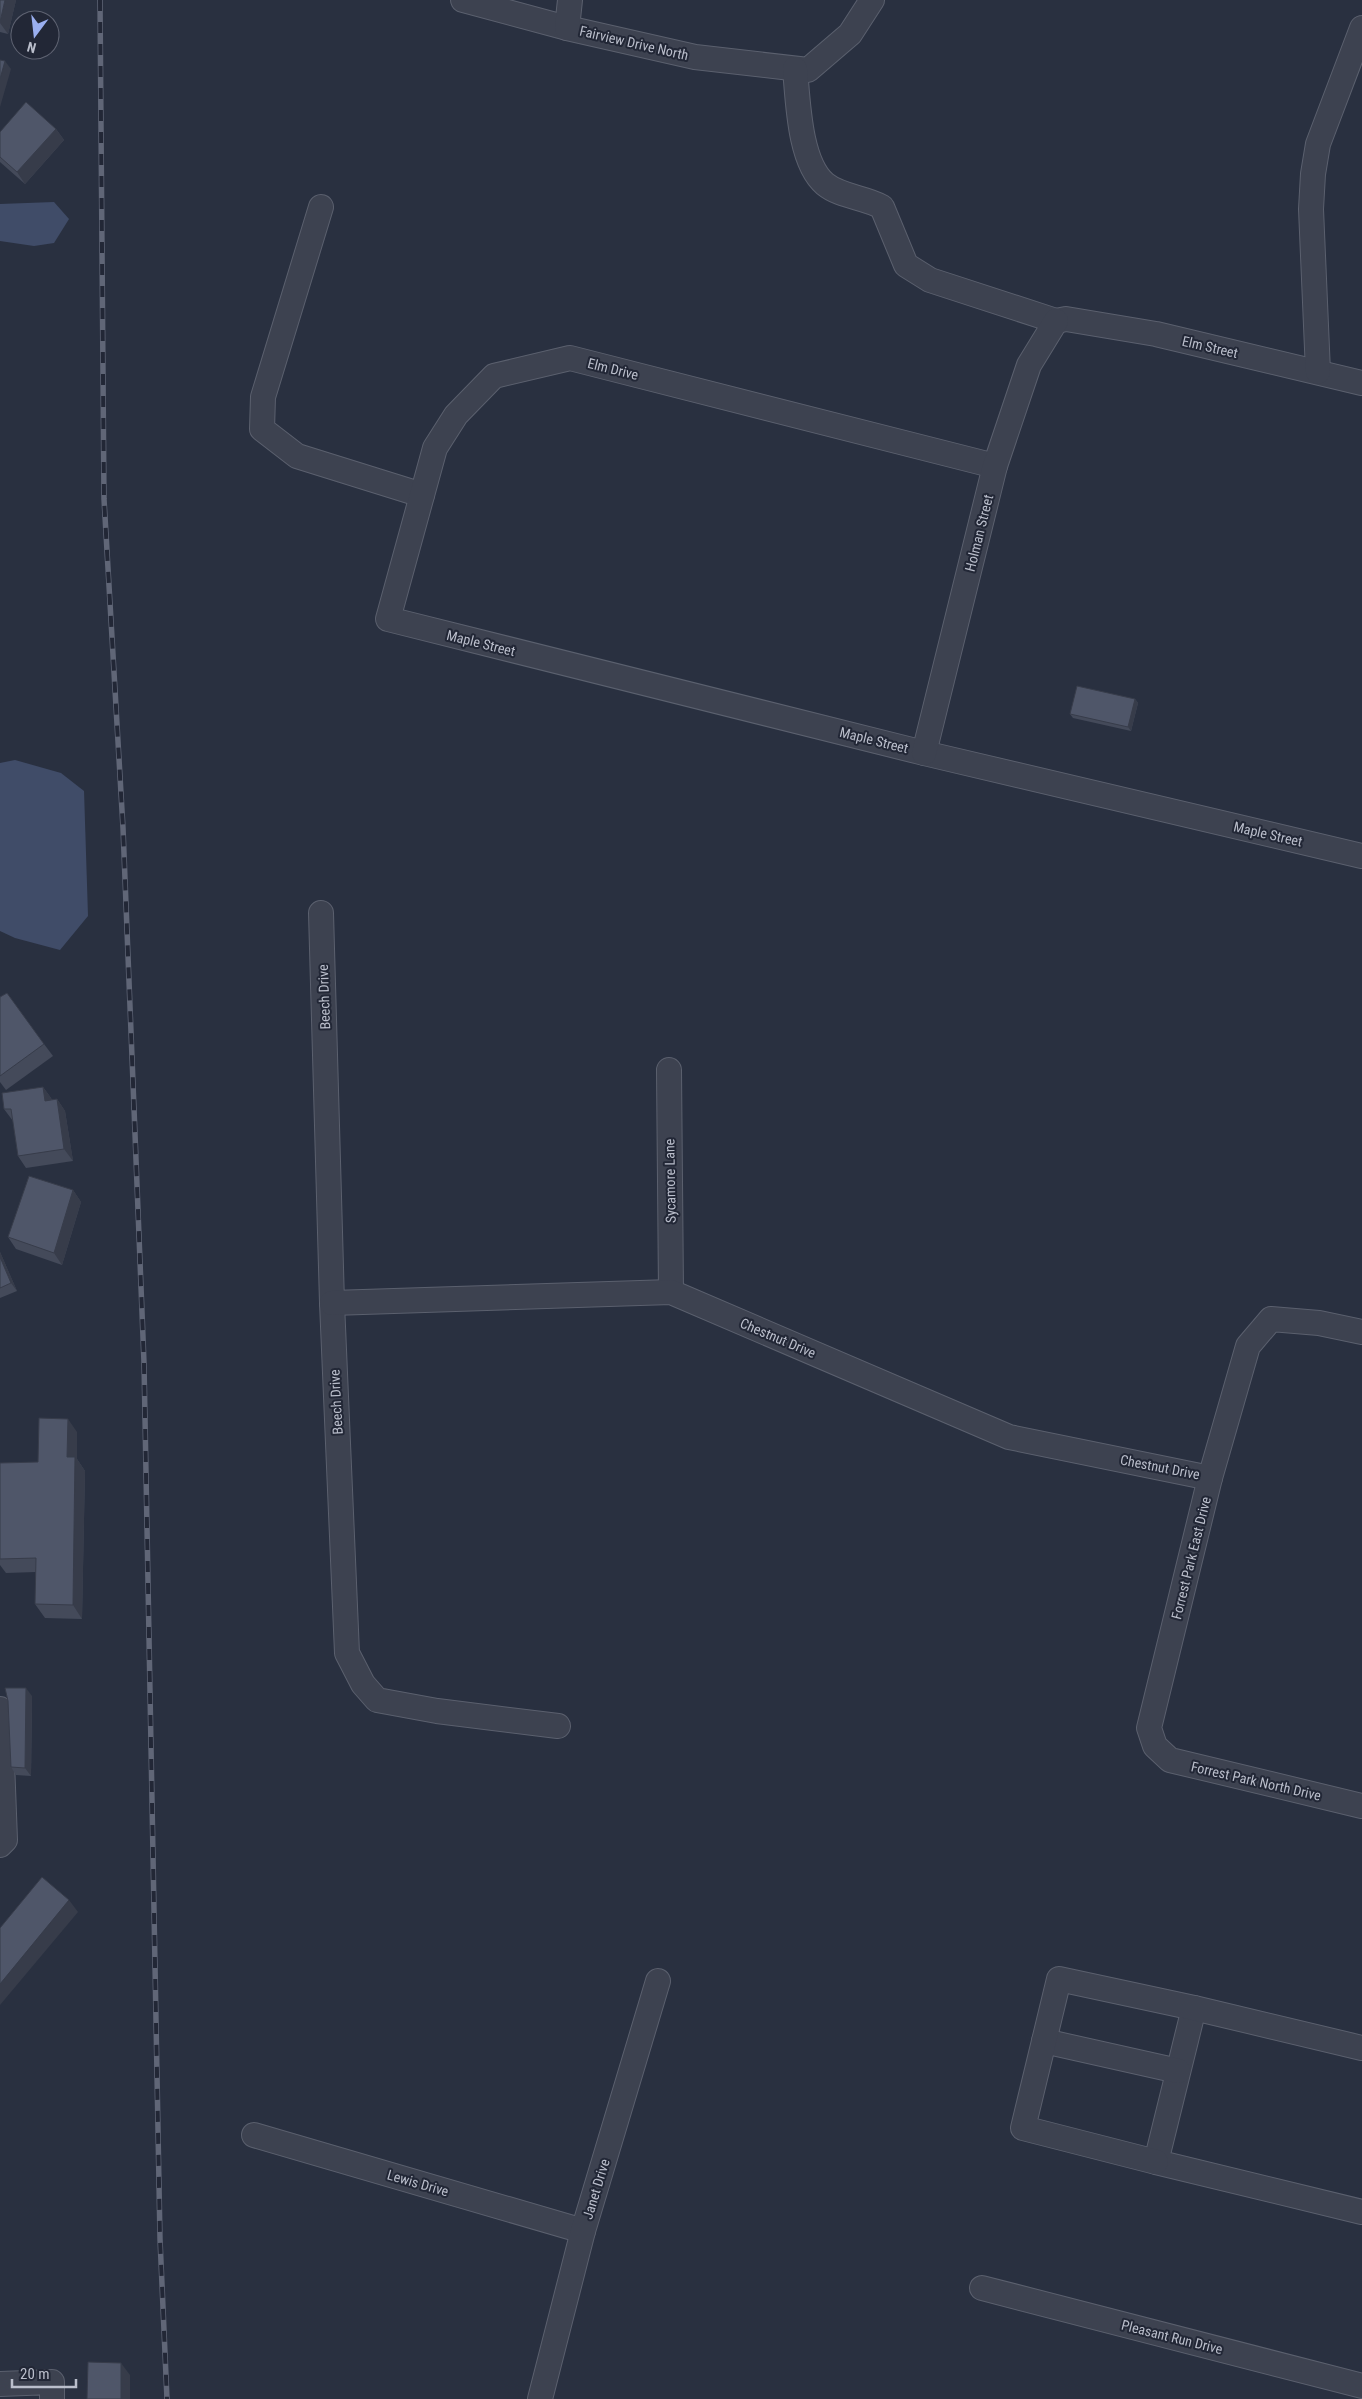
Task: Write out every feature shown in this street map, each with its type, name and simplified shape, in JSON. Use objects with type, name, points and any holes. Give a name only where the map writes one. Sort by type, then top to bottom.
[{"type":"street","name":"Fairview Drive North","points":[[463,0],[567,28],[696,57],[802,69]]},
{"type":"street","points":[[567,28],[570,0]]},
{"type":"street","points":[[802,69],[850,34],[872,0]]},
{"type":"street","points":[[1318,372],[1310,209],[1313,174],[1318,144],[1362,28]]},
{"type":"street","name":"Elm Street","points":[[802,69],[801,128],[808,159],[824,183],[847,196],[882,207],[906,265],[930,280],[1056,321],[1066,320],[1156,334],[1362,383]]},
{"type":"street","points":[[320,207],[263,397],[262,428],[297,456],[422,495]]},
{"type":"street","name":"Holman Street","points":[[924,753],[995,466],[1029,365],[1056,321]]},
{"type":"street","name":"Elm Drive","points":[[388,619],[435,448],[456,415],[494,376],[570,358],[995,466]]},
{"type":"street","name":"Maple Street","points":[[388,619],[924,753],[1362,856]]},
{"type":"street","name":"Beech Drive","points":[[321,912],[332,1303],[347,1653],[362,1684],[377,1700],[437,1711],[558,1726]]},
{"type":"street","name":"Sycamore Lane","points":[[669,1070],[671,1292]]},
{"type":"street","name":"Chestnut Drive","points":[[332,1303],[671,1292],[1009,1437],[1210,1478]]},
{"type":"street","name":"Forrest Park East Drive","points":[[1155,1746],[1149,1728],[1210,1478],[1248,1346],[1271,1319],[1319,1322],[1362,1332]]},
{"type":"street","points":[[0,1709],[2,1842]]},
{"type":"street","name":"Forrest Park North Drive","points":[[1155,1746],[1170,1760],[1362,1806]]},
{"type":"street","points":[[1362,2048],[1194,2008],[1059,1980],[1023,2128],[1362,2212]]},
{"type":"street","name":"Janet Drive","points":[[540,2399],[583,2231],[658,1981]]},
{"type":"street","points":[[1156,2162],[1194,2008]]},
{"type":"street","points":[[1044,2041],[1178,2071]]},
{"type":"street","name":"Lewis Drive","points":[[254,2134],[583,2231]]},
{"type":"street","name":"Pleasant Run Drive","points":[[982,2288],[1355,2390]]},
{"type":"street","points":[[0,2384],[52,2382],[52,2399]]},
{"type":"water","points":[[54,202],[69,219],[54,243],[34,246],[0,241],[0,204]]},
{"type":"water","points":[[15,760],[61,773],[84,791],[88,916],[60,950],[15,938],[0,931],[0,763]]},
{"type":"building","points":[[0,0],[5,0],[0,22]]},
{"type":"building","points":[[0,60],[5,61],[0,79]]},
{"type":"building","points":[[26,102],[56,129],[17,172],[0,157],[0,132]]},
{"type":"building","points":[[1077,686],[1135,699],[1128,727],[1070,714]]},
{"type":"building","points":[[7,993],[44,1044],[0,1076],[0,997]]},
{"type":"building","points":[[43,1087],[45,1101],[57,1099],[64,1149],[18,1156],[11,1109],[4,1109],[2,1093]]},
{"type":"building","points":[[29,1176],[73,1190],[54,1253],[8,1237]]},
{"type":"building","points":[[0,1257],[11,1283],[0,1288]]},
{"type":"building","points":[[39,1418],[68,1419],[67,1457],[75,1457],[73,1605],[35,1604],[36,1558],[0,1559],[0,1463],[38,1462]]},
{"type":"building","points":[[5,1688],[26,1688],[25,1768],[11,1767],[8,1701]]},
{"type":"building","points":[[42,1877],[69,1900],[0,1984],[0,1928]]},
{"type":"building","points":[[88,2362],[121,2363],[121,2399],[87,2399]]},
{"type":"railway","points":[[100,0],[104,499],[123,828],[144,1363],[160,2239],[167,2399]]}]
